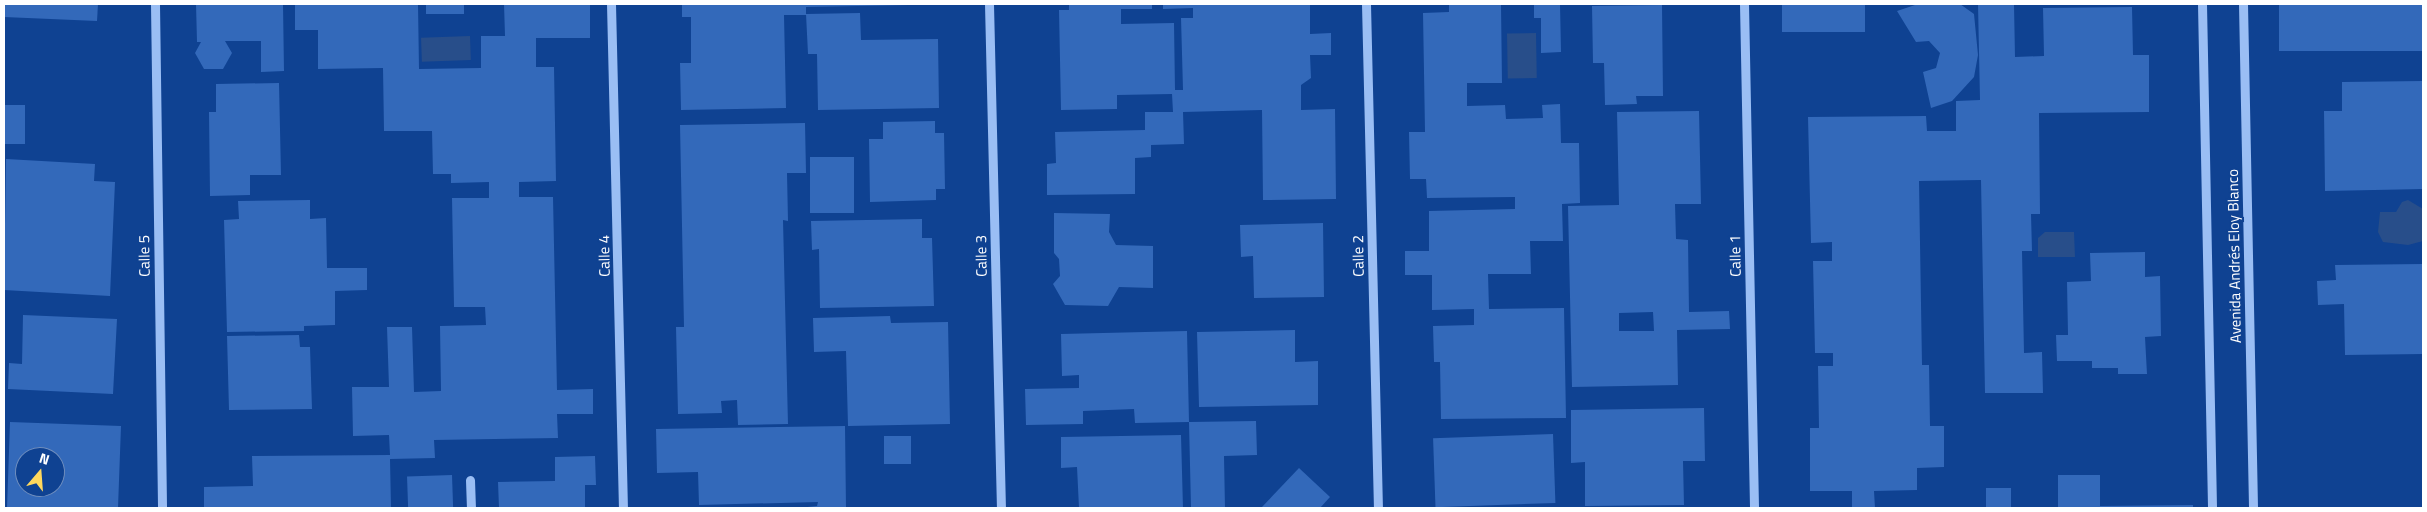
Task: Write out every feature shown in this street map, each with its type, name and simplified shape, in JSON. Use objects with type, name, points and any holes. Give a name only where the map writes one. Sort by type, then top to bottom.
[{"type":"street","name":"Calle 5","points":[[155,4],[162,508]]},
{"type":"street","name":"Calle 4","points":[[611,4],[623,508]]},
{"type":"street","name":"Calle 3","points":[[989,4],[1001,508]]},
{"type":"street","name":"Calle 2","points":[[1366,4],[1378,508]]},
{"type":"street","name":"Calle 1","points":[[1744,4],[1754,508]]},
{"type":"street","name":"Avenida Andrés Eloy Blanco","points":[[2202,4],[2212,508]]},
{"type":"street","name":"Avenida Andrés Eloy Blanco","points":[[2244,4],[2253,508]]},
{"type":"street","points":[[470,480],[471,508]]},
{"type":"water","points":[[1536,33],[1537,78],[1508,78],[1507,34]]},
{"type":"water","points":[[470,36],[471,60],[422,62],[421,38]]},
{"type":"water","points":[[2408,200],[2423,209],[2423,241],[2408,245],[2383,242],[2378,232],[2380,212],[2396,212],[2402,202]]},
{"type":"water","points":[[2045,232],[2074,232],[2075,257],[2038,257],[2038,238]]},
{"type":"building","points":[[4,4],[98,4],[97,21],[4,17]]},
{"type":"building","points":[[196,4],[283,4],[284,71],[261,72],[261,41],[225,41],[232,53],[223,69],[204,69],[195,53],[201,42],[197,42]]},
{"type":"building","points":[[295,4],[418,4],[419,69],[481,68],[481,36],[505,36],[504,4],[590,4],[590,38],[536,38],[536,67],[554,67],[556,181],[519,182],[519,197],[553,197],[557,390],[593,389],[593,414],[557,414],[558,438],[434,440],[435,458],[390,459],[391,508],[204,508],[204,487],[253,486],[252,456],[390,455],[389,435],[353,436],[352,387],[389,387],[387,327],[412,327],[414,392],[441,391],[440,326],[486,325],[485,307],[454,307],[452,198],[489,198],[489,182],[451,183],[451,174],[433,174],[432,131],[384,131],[383,68],[318,69],[318,30],[295,30]]},
{"type":"building","points":[[426,4],[464,4],[464,14],[426,14]]},
{"type":"building","points":[[682,4],[909,5],[806,7],[806,15],[784,15],[786,108],[681,110],[680,63],[691,63],[691,17],[682,17]]},
{"type":"building","points":[[1069,4],[1152,4],[1152,9],[1121,9],[1121,24],[1174,23],[1175,90],[1183,90],[1181,18],[1193,18],[1193,8],[1163,9],[1163,4],[1310,4],[1310,34],[1331,33],[1331,55],[1310,55],[1311,78],[1301,85],[1301,110],[1335,109],[1336,199],[1263,200],[1262,110],[1183,112],[1184,144],[1151,145],[1151,157],[1135,158],[1135,194],[1047,195],[1047,164],[1056,163],[1055,132],[1145,130],[1145,112],[1173,112],[1172,94],[1117,95],[1117,109],[1061,110],[1059,10],[1069,10]]},
{"type":"building","points":[[1449,4],[1501,4],[1502,83],[1467,83],[1467,106],[1505,105],[1506,119],[1543,118],[1542,105],[1560,104],[1561,143],[1579,143],[1580,203],[1562,204],[1563,241],[1530,241],[1531,274],[1488,274],[1489,309],[1564,308],[1566,418],[1441,419],[1440,362],[1434,362],[1433,326],[1474,325],[1474,309],[1432,310],[1432,275],[1405,275],[1405,251],[1429,251],[1429,211],[1515,209],[1515,197],[1427,198],[1426,179],[1410,179],[1409,132],[1425,132],[1423,13],[1449,12]]},
{"type":"building","points":[[1534,4],[1560,4],[1561,52],[1541,53],[1541,18],[1534,18]]},
{"type":"building","points":[[1782,4],[1865,4],[1865,32],[1782,32]]},
{"type":"building","points":[[1918,4],[1960,4],[1974,14],[1978,55],[1974,77],[1952,101],[1931,108],[1923,72],[1936,68],[1940,53],[1929,41],[1916,42],[1897,11]]},
{"type":"building","points":[[1978,4],[2014,4],[2015,57],[2044,56],[2043,8],[2132,7],[2133,55],[2149,55],[2149,112],[2039,113],[2040,214],[2031,214],[2032,251],[2022,251],[2024,353],[2042,352],[2043,393],[1985,393],[1981,180],[1919,181],[1922,365],[1929,365],[1930,426],[1944,426],[1944,467],[1917,468],[1917,490],[1874,491],[1875,508],[1852,508],[1852,491],[1810,491],[1810,428],[1819,428],[1818,366],[1833,366],[1833,353],[1815,353],[1813,261],[1832,261],[1832,242],[1811,243],[1808,117],[1926,116],[1927,131],[1956,131],[1956,101],[1980,100]]},
{"type":"building","points":[[2279,4],[2423,4],[2423,51],[2279,51]]},
{"type":"building","points":[[1662,5],[1663,96],[1636,96],[1637,104],[1605,105],[1604,63],[1593,63],[1592,6]]},
{"type":"building","points":[[860,13],[861,40],[938,39],[939,108],[818,110],[817,54],[808,54],[806,14]]},
{"type":"building","points":[[2423,81],[2423,189],[2325,191],[2324,111],[2342,111],[2342,82]]},
{"type":"building","points":[[279,83],[281,175],[250,175],[250,195],[210,196],[209,112],[216,112],[216,84]]},
{"type":"building","points":[[4,105],[25,105],[25,144],[4,144]]},
{"type":"building","points":[[1699,111],[1701,204],[1675,204],[1676,239],[1688,240],[1689,312],[1729,311],[1730,329],[1677,330],[1678,385],[1572,387],[1568,206],[1619,205],[1617,112]],"holes":[[[1653,312],[1654,331],[1619,331],[1619,313]]]},
{"type":"building","points":[[935,121],[935,133],[944,133],[945,189],[936,189],[936,200],[870,202],[869,139],[883,139],[883,122]]},
{"type":"building","points":[[805,123],[806,173],[787,173],[788,221],[783,220],[788,424],[738,425],[737,400],[721,401],[722,413],[678,414],[676,327],[684,327],[680,125]]},
{"type":"building","points":[[810,157],[854,157],[854,213],[810,213]]},
{"type":"building","points":[[6,159],[95,164],[94,181],[115,182],[110,296],[4,290]]},
{"type":"building","points":[[310,200],[310,219],[326,218],[327,268],[367,268],[367,290],[335,291],[335,325],[304,326],[304,331],[227,332],[224,220],[239,219],[238,201]]},
{"type":"building","points":[[1054,213],[1110,214],[1109,232],[1116,245],[1153,246],[1153,288],[1119,287],[1108,306],[1065,305],[1053,284],[1060,276],[1059,259],[1054,253]]},
{"type":"building","points":[[922,219],[922,238],[932,238],[934,306],[820,308],[819,249],[812,250],[811,221]]},
{"type":"building","points":[[1323,223],[1324,297],[1254,298],[1253,256],[1241,257],[1240,225]]},
{"type":"building","points":[[2145,252],[2145,277],[2160,276],[2161,336],[2145,337],[2147,374],[2118,374],[2118,368],[2092,368],[2092,361],[2057,361],[2056,335],[2068,335],[2067,282],[2091,281],[2090,253]]},
{"type":"building","points":[[2423,264],[2423,354],[2345,355],[2344,304],[2318,305],[2317,281],[2336,280],[2335,265]]},
{"type":"building","points":[[23,315],[117,319],[113,394],[8,389],[9,363],[22,364]]},
{"type":"building","points":[[890,316],[891,323],[948,322],[950,424],[848,426],[846,351],[814,352],[813,318]]},
{"type":"building","points":[[1295,330],[1295,362],[1318,361],[1318,405],[1199,407],[1197,332]]},
{"type":"building","points":[[1187,331],[1189,422],[1135,423],[1134,409],[1083,411],[1083,424],[1026,425],[1025,389],[1079,388],[1079,375],[1062,376],[1061,334]]},
{"type":"building","points":[[299,335],[300,347],[310,347],[312,409],[229,410],[227,336]]},
{"type":"building","points":[[1704,408],[1705,461],[1683,461],[1684,505],[1585,506],[1585,462],[1571,463],[1571,410]]},
{"type":"building","points":[[1256,421],[1257,455],[1224,456],[1225,508],[1191,508],[1189,422]]},
{"type":"building","points":[[10,422],[121,426],[118,508],[7,508]]},
{"type":"building","points":[[845,426],[846,508],[798,508],[817,506],[818,502],[699,505],[698,472],[657,473],[656,429]]},
{"type":"building","points":[[1553,434],[1555,503],[1435,507],[1433,438]]},
{"type":"building","points":[[1181,435],[1183,508],[1079,508],[1077,467],[1061,468],[1061,437]]},
{"type":"building","points":[[884,436],[911,436],[911,464],[884,464]]},
{"type":"building","points":[[595,456],[596,485],[585,485],[585,508],[499,508],[498,482],[555,481],[555,457]]},
{"type":"building","points":[[1299,468],[1330,497],[1320,508],[1261,508]]},
{"type":"building","points":[[452,475],[453,508],[408,508],[407,477]]},
{"type":"building","points":[[2058,475],[2100,475],[2100,506],[2193,505],[2193,508],[2058,508]]},
{"type":"building","points":[[1986,488],[2011,488],[2011,508],[1986,508]]}]
